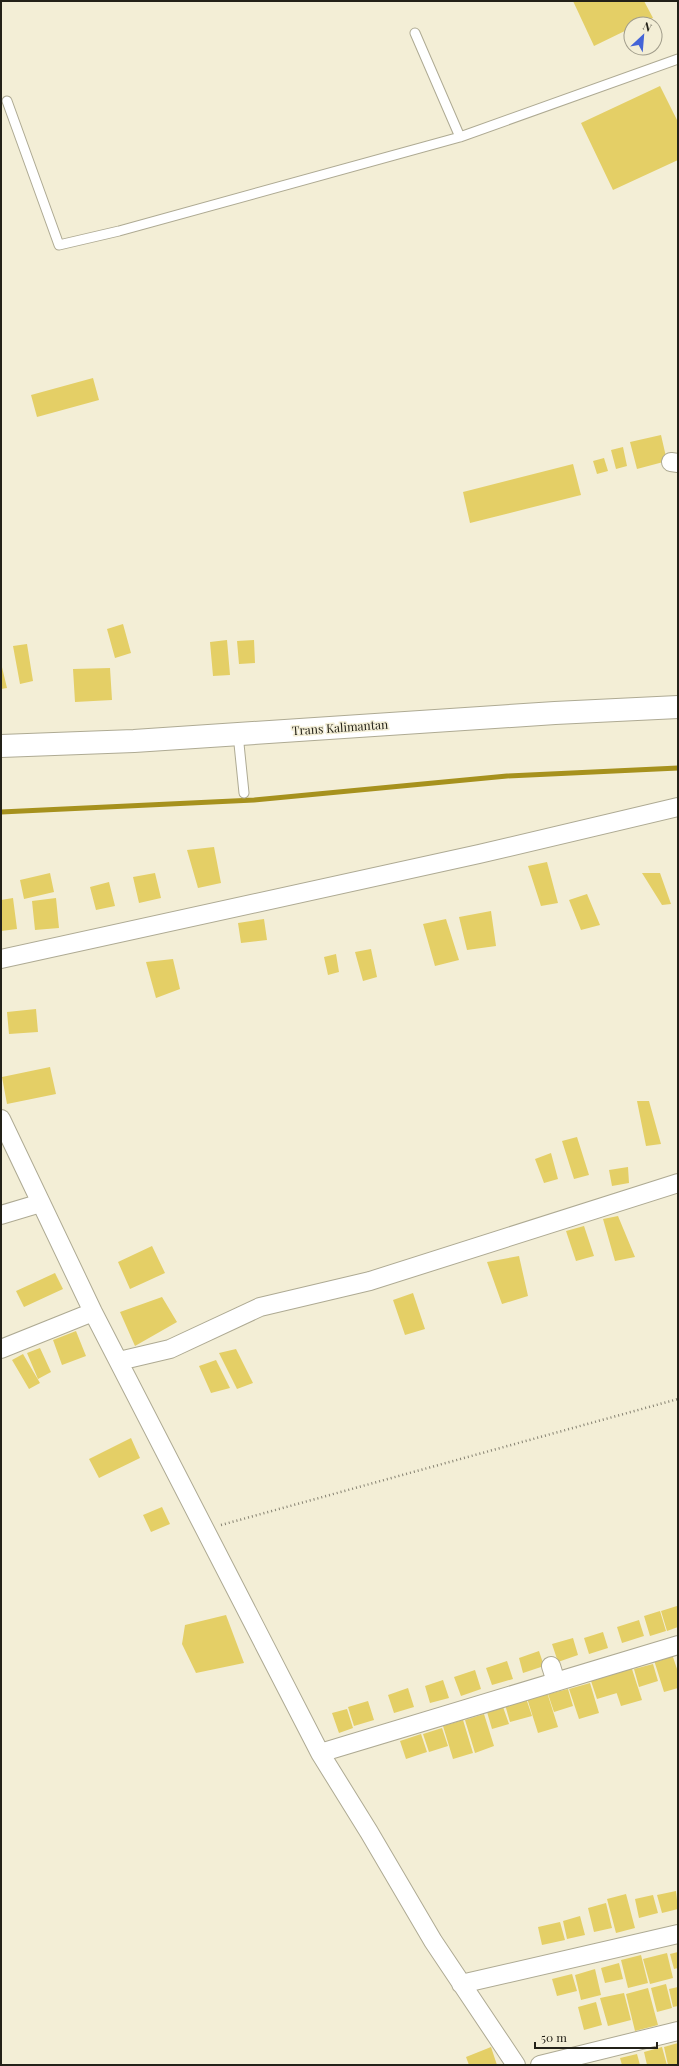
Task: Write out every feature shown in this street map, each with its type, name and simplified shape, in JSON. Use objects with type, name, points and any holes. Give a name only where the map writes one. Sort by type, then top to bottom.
[{"type":"highway","name":"Trans Kalimantan","points":[[1,746],[126,742],[678,707]]},
{"type":"street","points":[[1,959],[472,856],[678,807]]},
{"type":"street","points":[[1,1119],[93,1312],[320,1753],[461,1984],[516,2065]]},
{"type":"street","points":[[119,1361],[170,1349],[260,1307],[370,1281],[678,1183]]},
{"type":"street","points":[[1,1215],[41,1203]]},
{"type":"street","points":[[1,1349],[93,1312]]},
{"type":"street","points":[[320,1753],[554,1674],[678,1645]]},
{"type":"street","points":[[461,1984],[678,1934]]},
{"type":"street","points":[[540,2065],[678,2031]]},
{"type":"lane","points":[[415,33],[460,137]]},
{"type":"lane","points":[[7,101],[59,245],[119,231],[460,137],[678,59]]},
{"type":"lane","points":[[238,734],[244,793]]},
{"type":"path","points":[[205,1529],[678,1399]]},
{"type":"building","points":[[573,1],[644,1],[652,16],[623,16],[623,32],[594,46]]},
{"type":"building","points":[[660,86],[678,122],[678,160],[613,190],[581,123]]},
{"type":"building","points":[[93,378],[99,400],[37,417],[31,395]]},
{"type":"building","points":[[661,435],[667,461],[637,469],[630,442]]},
{"type":"building","points":[[623,447],[627,466],[616,469],[611,450]]},
{"type":"building","points":[[604,458],[608,471],[597,474],[593,461]]},
{"type":"building","points":[[573,464],[581,495],[470,523],[463,492]]},
{"type":"building","points":[[123,624],[131,653],[115,658],[107,629]]},
{"type":"building","points":[[227,640],[230,675],[213,676],[210,642]]},
{"type":"building","points":[[254,640],[255,663],[239,664],[237,641]]},
{"type":"building","points":[[27,644],[33,681],[20,684],[13,646]]},
{"type":"building","points":[[1,663],[7,688],[1,689]]},
{"type":"building","points":[[110,668],[112,700],[75,702],[73,669]]},
{"type":"building","points":[[214,847],[221,883],[198,888],[187,850]]},
{"type":"building","points":[[547,862],[558,903],[541,906],[528,866]]},
{"type":"building","points":[[50,873],[54,892],[24,899],[20,880]]},
{"type":"building","points":[[155,873],[161,898],[139,903],[133,877]]},
{"type":"building","points":[[642,873],[660,873],[671,904],[662,905]]},
{"type":"building","points":[[109,882],[115,906],[96,910],[90,887]]},
{"type":"building","points":[[587,894],[600,925],[581,930],[569,900]]},
{"type":"building","points":[[13,898],[17,929],[1,931],[1,900]]},
{"type":"building","points":[[56,898],[59,928],[35,930],[32,901]]},
{"type":"building","points":[[491,911],[496,946],[467,950],[459,917]]},
{"type":"building","points":[[264,919],[267,940],[241,943],[238,923]]},
{"type":"building","points":[[446,919],[459,960],[435,966],[423,924]]},
{"type":"building","points":[[371,949],[377,977],[363,981],[355,952]]},
{"type":"building","points":[[336,954],[339,972],[328,975],[324,957]]},
{"type":"building","points":[[173,959],[180,989],[156,998],[146,962]]},
{"type":"building","points":[[36,1009],[38,1032],[9,1034],[7,1012]]},
{"type":"building","points":[[50,1067],[56,1094],[7,1104],[2,1077]]},
{"type":"building","points":[[637,1101],[649,1101],[661,1144],[646,1146]]},
{"type":"building","points":[[577,1137],[589,1175],[574,1179],[562,1141]]},
{"type":"building","points":[[551,1153],[558,1179],[544,1183],[535,1159]]},
{"type":"building","points":[[628,1167],[629,1183],[612,1186],[609,1170]]},
{"type":"building","points":[[618,1216],[635,1257],[615,1261],[603,1219]]},
{"type":"building","points":[[584,1226],[594,1256],[576,1261],[566,1231]]},
{"type":"building","points":[[152,1246],[165,1273],[130,1289],[118,1262]]},
{"type":"building","points":[[519,1256],[528,1296],[502,1304],[487,1262]]},
{"type":"building","points":[[55,1273],[63,1289],[24,1307],[16,1291]]},
{"type":"building","points":[[413,1293],[425,1329],[405,1335],[393,1300]]},
{"type":"building","points":[[162,1297],[177,1322],[135,1346],[120,1312]]},
{"type":"building","points":[[76,1331],[86,1356],[62,1365],[53,1340]]},
{"type":"building","points":[[40,1348],[51,1372],[38,1379],[27,1353]]},
{"type":"building","points":[[236,1349],[253,1383],[237,1389],[219,1353]]},
{"type":"building","points":[[23,1354],[40,1383],[29,1389],[12,1360]]},
{"type":"building","points":[[216,1360],[230,1388],[211,1393],[199,1366]]},
{"type":"building","points":[[131,1438],[140,1458],[99,1478],[89,1459]]},
{"type":"building","points":[[162,1507],[170,1524],[151,1532],[143,1515]]},
{"type":"building","points":[[677,1606],[678,1627],[667,1631],[661,1611]]},
{"type":"building","points":[[660,1611],[666,1631],[650,1636],[644,1616]]},
{"type":"building","points":[[226,1615],[244,1663],[196,1673],[182,1644],[185,1625]]},
{"type":"building","points":[[639,1620],[644,1636],[622,1643],[617,1627]]},
{"type":"building","points":[[603,1632],[608,1648],[589,1654],[584,1638]]},
{"type":"building","points":[[573,1638],[578,1655],[558,1662],[552,1644]]},
{"type":"building","points":[[539,1651],[544,1666],[523,1673],[519,1658]]},
{"type":"building","points":[[671,1651],[678,1672],[678,1688],[664,1692],[653,1657]]},
{"type":"building","points":[[507,1661],[513,1679],[492,1685],[486,1668]]},
{"type":"building","points":[[630,1663],[642,1700],[621,1706],[617,1693],[597,1699],[591,1681],[611,1675],[610,1669]]},
{"type":"building","points":[[653,1664],[658,1681],[639,1687],[634,1669]]},
{"type":"building","points":[[475,1670],[481,1689],[461,1696],[454,1677]]},
{"type":"building","points":[[443,1680],[449,1698],[430,1703],[425,1686]]},
{"type":"building","points":[[590,1683],[599,1713],[579,1719],[569,1689]]},
{"type":"building","points":[[408,1688],[414,1707],[394,1713],[388,1695]]},
{"type":"building","points":[[546,1689],[558,1727],[538,1733],[526,1695]]},
{"type":"building","points":[[568,1689],[573,1706],[554,1712],[548,1694]]},
{"type":"building","points":[[525,1695],[532,1716],[510,1722],[504,1701]]},
{"type":"building","points":[[368,1701],[374,1720],[354,1726],[348,1707]]},
{"type":"building","points":[[503,1707],[509,1724],[492,1729],[487,1712]]},
{"type":"building","points":[[347,1709],[353,1728],[339,1733],[332,1713]]},
{"type":"building","points":[[484,1714],[494,1746],[475,1753],[465,1720]]},
{"type":"building","points":[[463,1720],[473,1753],[453,1759],[443,1726]]},
{"type":"building","points":[[442,1728],[448,1746],[429,1752],[423,1734]]},
{"type":"building","points":[[421,1734],[427,1752],[406,1759],[400,1741]]},
{"type":"building","points":[[676,1891],[678,1909],[662,1913],[657,1895]]},
{"type":"building","points":[[626,1894],[635,1928],[616,1933],[607,1899]]},
{"type":"building","points":[[653,1895],[658,1913],[639,1918],[635,1899]]},
{"type":"building","points":[[606,1903],[612,1928],[594,1932],[588,1908]]},
{"type":"building","points":[[580,1916],[585,1935],[567,1939],[563,1921]]},
{"type":"building","points":[[560,1922],[565,1940],[542,1945],[538,1927]]},
{"type":"building","points":[[678,1952],[678,1968],[674,1969],[670,1954]]},
{"type":"building","points":[[667,1953],[673,1978],[650,1984],[643,1959]]},
{"type":"building","points":[[641,1955],[648,1983],[628,1988],[621,1960]]},
{"type":"building","points":[[619,1963],[623,1979],[605,1983],[601,1968]]},
{"type":"building","points":[[595,1969],[601,1995],[581,2000],[575,1975]]},
{"type":"building","points":[[572,1974],[577,1991],[557,1996],[552,1979]]},
{"type":"building","points":[[666,1984],[672,2008],[657,2012],[651,1988]]},
{"type":"building","points":[[678,1987],[678,2006],[673,2007],[669,1989]]},
{"type":"building","points":[[648,1988],[658,2025],[635,2031],[626,1994]]},
{"type":"building","points":[[624,1993],[631,2020],[608,2026],[600,1998]]},
{"type":"building","points":[[596,2002],[602,2025],[584,2030],[578,2007]]},
{"type":"building","points":[[678,2043],[678,2065],[668,2065],[664,2047]]},
{"type":"building","points":[[491,2047],[497,2065],[469,2065],[466,2057]]},
{"type":"building","points":[[662,2047],[667,2065],[647,2065],[644,2052]]},
{"type":"building","points":[[637,2054],[640,2065],[622,2065],[620,2058]]},
{"type":"waterway","points":[[1,812],[254,800],[507,776],[678,768]]}]
